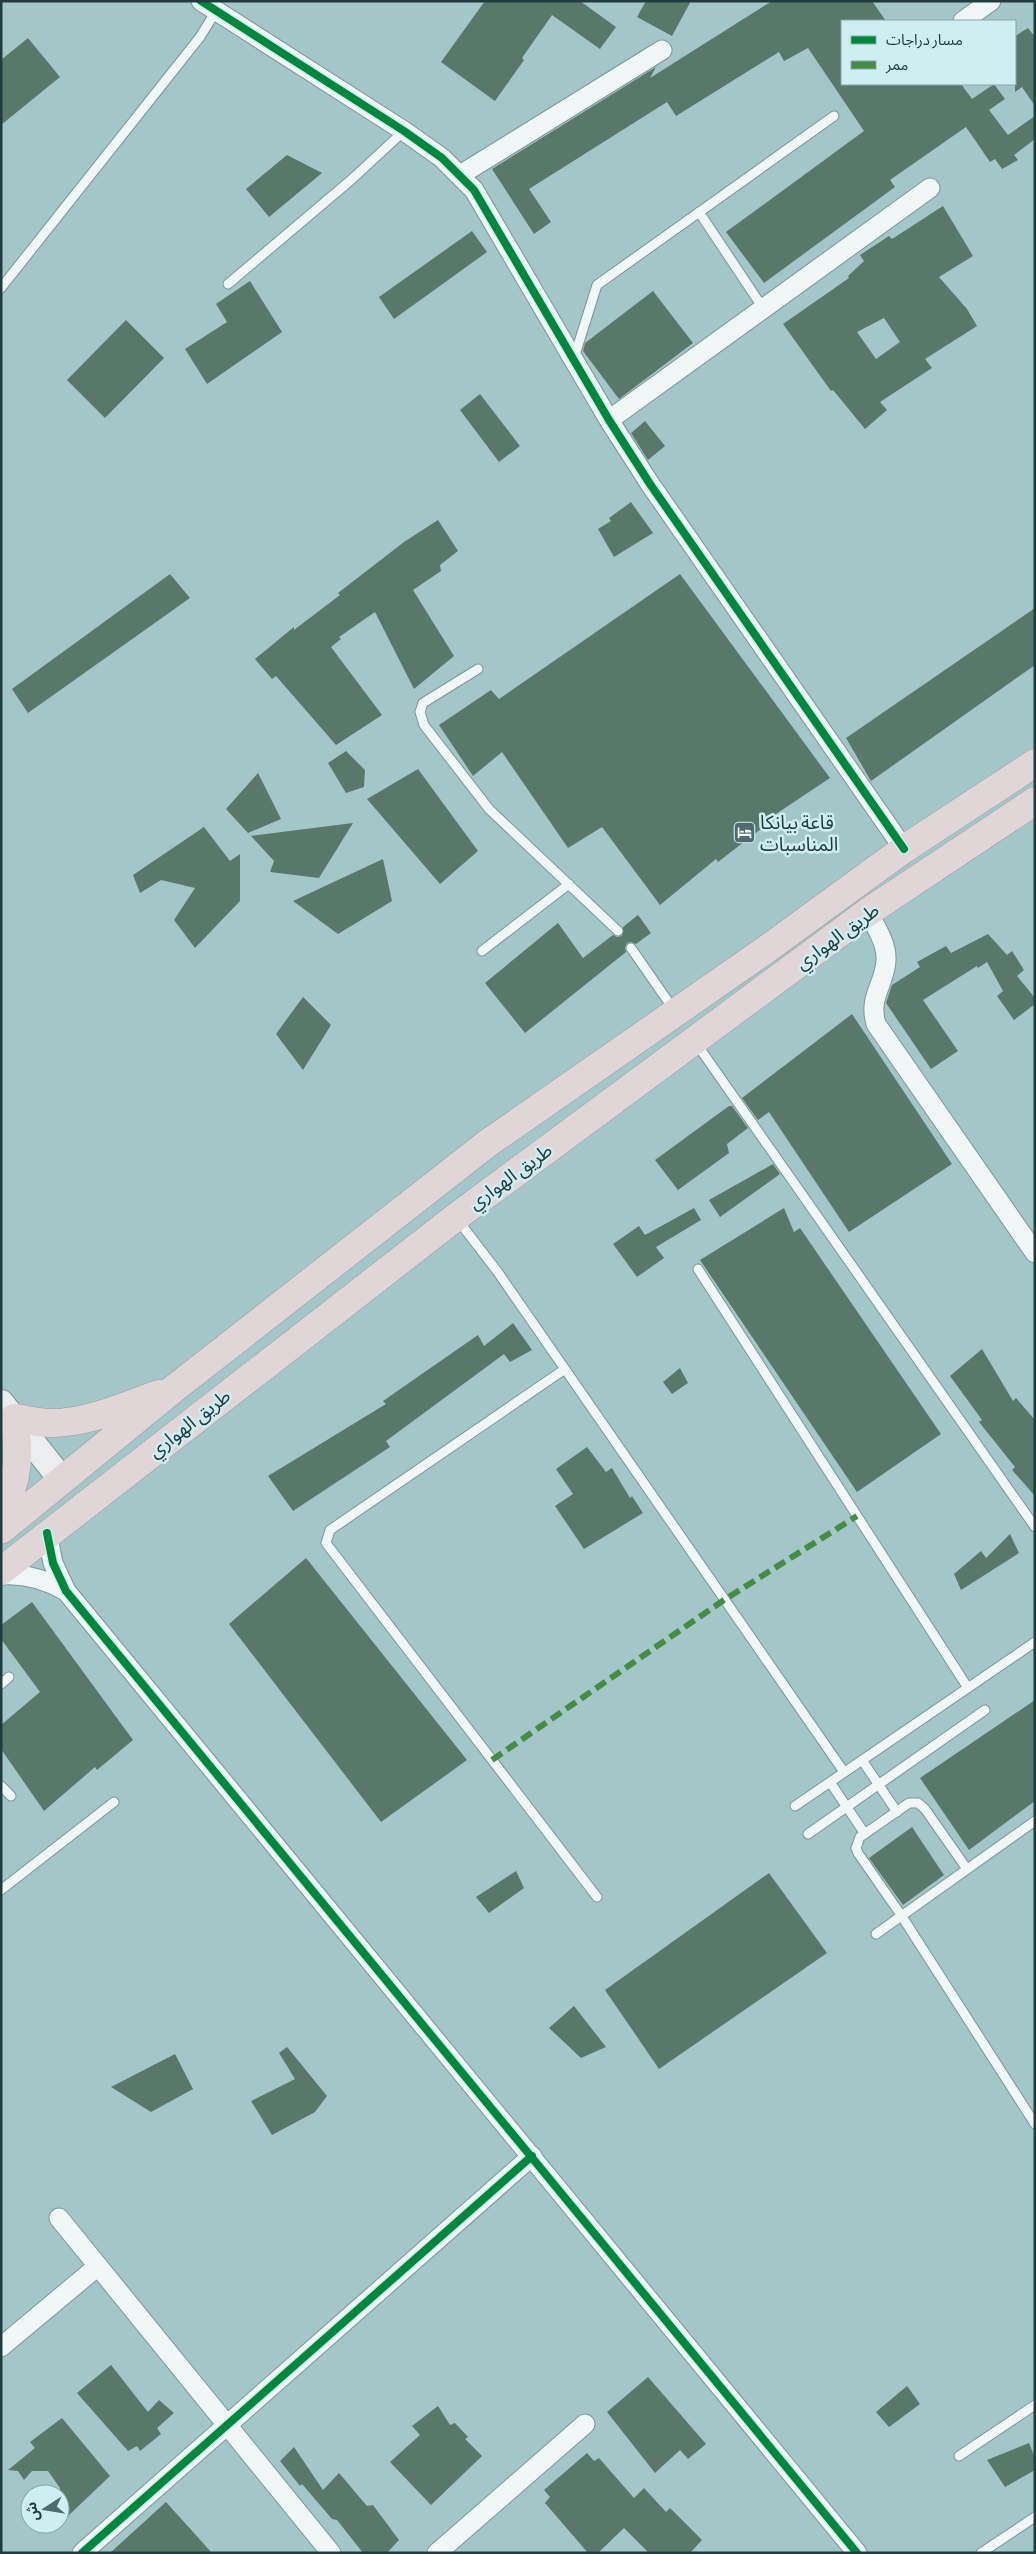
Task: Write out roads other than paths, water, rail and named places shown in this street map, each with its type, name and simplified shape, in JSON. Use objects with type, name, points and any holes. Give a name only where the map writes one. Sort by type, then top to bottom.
[{"type":"highway","name":"طريق الهواري","points":[[1,1530],[176,1387],[488,1143],[764,952],[904,849],[1035,763]]},
{"type":"highway","name":"طريق الهواري","points":[[1,1573],[47,1534],[456,1217],[868,912],[1035,802]]},
{"type":"highway","points":[[764,952],[782,976]]},
{"type":"highway","points":[[8,1410],[49,1423],[83,1418],[176,1387]]},
{"type":"highway","points":[[1,1511],[13,1486],[17,1468],[18,1449],[8,1410]]},
{"type":"street","points":[[964,20],[991,1]]},
{"type":"street","points":[[214,5],[442,158],[474,190],[609,420],[650,484],[904,849]]},
{"type":"street","points":[[460,176],[662,50]]},
{"type":"street","points":[[609,420],[930,188]]},
{"type":"street","points":[[868,912],[885,950],[886,960],[873,1003],[876,1024],[1035,1253]]},
{"type":"street","points":[[8,1410],[62,1480]]},
{"type":"street","points":[[47,1534],[53,1564],[66,1591],[857,2553]]},
{"type":"street","points":[[1,1573],[40,1578],[66,1591]]},
{"type":"street","points":[[82,2553],[532,2156]]},
{"type":"street","points":[[59,2218],[331,2553]]},
{"type":"street","points":[[1,2347],[98,2266]]},
{"type":"street","points":[[437,2553],[584,2424]]},
{"type":"lane","points":[[1,288],[200,37],[214,5]]},
{"type":"lane","points":[[574,360],[597,285],[834,116]]},
{"type":"lane","points":[[228,284],[351,180],[404,131]]},
{"type":"lane","points":[[699,212],[763,308]]},
{"type":"lane","points":[[478,668],[423,704],[420,712],[424,725],[489,809],[618,931]]},
{"type":"lane","points":[[482,951],[569,884]]},
{"type":"lane","points":[[631,948],[676,1012]]},
{"type":"lane","points":[[694,1041],[1035,1526]]},
{"type":"lane","points":[[456,1217],[497,1271],[844,1772]]},
{"type":"lane","points":[[698,1269],[968,1688]]},
{"type":"lane","points":[[565,1369],[330,1530],[326,1543],[597,1896]]},
{"type":"lane","points":[[795,1806],[1035,1642]]},
{"type":"lane","points":[[1,1684],[9,1676]]},
{"type":"lane","points":[[808,1834],[985,1710]]},
{"type":"lane","points":[[862,1760],[897,1812]]},
{"type":"lane","points":[[830,1782],[865,1834]]},
{"type":"lane","points":[[1,1786],[11,1796]]},
{"type":"lane","points":[[1,1890],[114,1802]]},
{"type":"lane","points":[[967,1869],[922,1806],[909,1803],[865,1834],[857,1842],[858,1853],[901,1915],[1035,2124]]},
{"type":"lane","points":[[876,1934],[1035,1821]]},
{"type":"lane","points":[[959,2456],[1035,2405]]},
{"type":"lane","points":[[982,2553],[1035,2517]]},
{"type":"place","name":"قاعة بيانكا المناسبات","points":[[744,833]]}]
